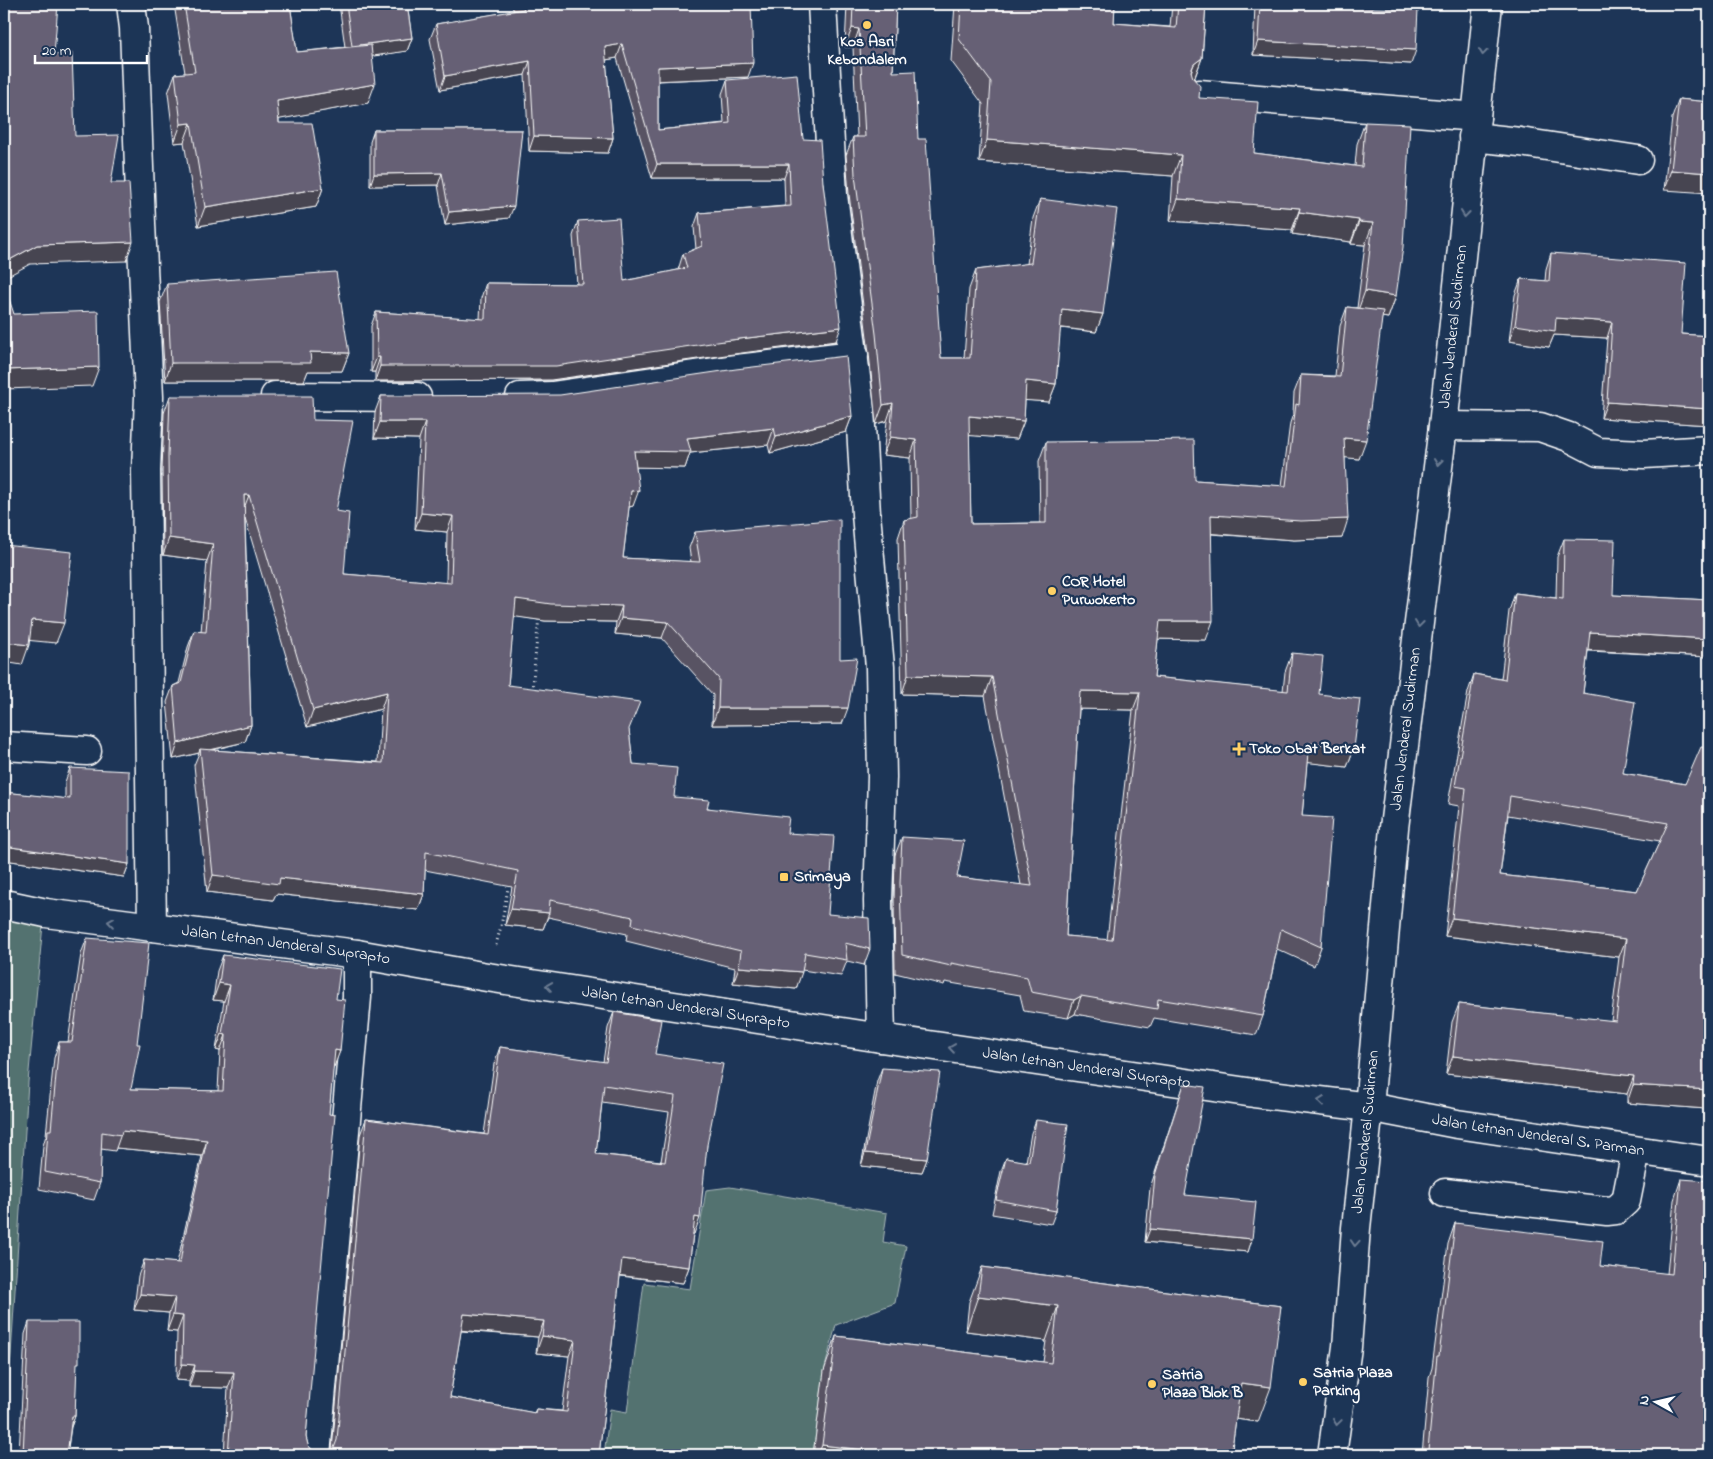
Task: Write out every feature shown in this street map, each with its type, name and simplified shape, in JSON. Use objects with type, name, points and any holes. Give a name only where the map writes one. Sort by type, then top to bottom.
[{"type":"street","points":[[132,4],[140,224],[149,397],[146,471],[152,927]]},
{"type":"street","points":[[822,4],[834,195],[860,409],[866,514],[880,666],[882,777],[878,901],[881,1038]]},
{"type":"street","name":"Jalan Jenderal Sudirman","points":[[1332,1455],[1347,1347],[1356,1228],[1394,828],[1443,426],[1488,4]]},
{"type":"street","points":[[1199,94],[1474,127],[1520,142],[1638,160]]},
{"type":"street","points":[[497,397],[552,396],[728,370],[854,355]]},
{"type":"street","points":[[149,397],[178,397]]},
{"type":"street","points":[[246,397],[439,397]]},
{"type":"street","points":[[1443,426],[1540,426],[1569,437],[1598,452],[1644,454],[1709,450]]},
{"type":"street","points":[[4,746],[87,751]]},
{"type":"street","name":"Jalan Letnan Jenderal Suprapto","points":[[4,904],[46,913],[357,954],[487,977],[881,1038],[1244,1091],[1369,1107]]},
{"type":"street","points":[[316,1455],[357,997],[357,954]]},
{"type":"street","name":"Jalan Letnan Jenderal S. Parman","points":[[1369,1107],[1457,1124],[1709,1161]]},
{"type":"street","points":[[1445,1194],[1616,1210],[1626,1201],[1636,1151]]},
{"type":"path","points":[[532,693],[539,617]]},
{"type":"path","points":[[487,977],[501,926],[509,880]]},
{"type":"green space","points":[[4,905],[44,914],[28,1082],[11,1355],[4,1434]]},
{"type":"green space","points":[[730,1187],[887,1213],[883,1242],[906,1246],[895,1303],[836,1325],[824,1371],[813,1455],[604,1455],[610,1409],[627,1412],[644,1283],[690,1289],[706,1190]]},
{"type":"building","points":[[4,4],[58,4],[54,55],[72,53],[75,136],[119,135],[111,183],[129,183],[133,242],[37,245],[4,263]]},
{"type":"building","points":[[184,4],[290,4],[297,52],[371,45],[375,84],[277,101],[279,123],[312,123],[323,188],[205,207],[191,123],[181,124],[175,74],[195,72]]},
{"type":"building","points":[[346,4],[407,4],[412,38],[352,46]]},
{"type":"building","points":[[522,4],[648,4],[648,8],[751,4],[753,63],[658,67],[658,130],[730,123],[727,80],[797,74],[803,139],[820,140],[823,183],[841,327],[731,340],[556,366],[380,366],[380,357],[377,357],[376,312],[485,319],[486,283],[583,284],[578,221],[619,218],[624,281],[687,268],[683,254],[702,246],[699,213],[791,206],[789,164],[657,164],[622,44],[605,47],[613,138],[534,136],[530,61],[445,76],[436,24],[524,9]]},
{"type":"building","points":[[853,4],[896,4],[893,72],[915,71],[918,139],[926,139],[941,358],[970,358],[976,270],[1031,263],[1040,199],[1117,209],[1103,314],[1062,309],[1056,384],[1026,381],[1024,421],[969,416],[971,524],[1046,523],[1046,442],[1194,440],[1195,480],[1286,486],[1296,404],[1299,405],[1301,375],[1340,377],[1347,307],[1383,311],[1366,440],[1344,438],[1348,519],[1301,521],[1211,515],[1213,621],[1160,621],[1154,677],[1288,691],[1292,653],[1323,656],[1319,694],[1360,699],[1354,748],[1309,743],[1302,816],[1332,818],[1321,947],[1281,929],[1263,1016],[1158,999],[1157,1009],[1081,996],[1074,1000],[1031,992],[1027,977],[951,963],[951,966],[902,955],[900,883],[902,837],[964,841],[957,877],[1032,886],[992,677],[908,675],[904,520],[918,517],[916,440],[890,437],[893,403],[883,405],[876,334],[855,175],[853,137],[865,137],[859,29],[852,28]],"holes":[[[1080,691],[1140,692],[1112,940],[1066,936]]]},
{"type":"building","points":[[961,4],[1115,4],[1114,23],[1176,28],[1178,4],[1206,4],[1202,58],[1194,64],[1191,71],[1193,78],[1200,86],[1199,98],[1258,102],[1254,153],[1362,167],[1365,122],[1410,124],[1403,247],[1396,296],[1365,291],[1373,223],[1299,212],[1300,208],[1178,199],[1181,155],[987,140],[991,82],[959,39]]},
{"type":"building","points":[[1260,4],[1329,4],[1328,7],[1418,9],[1416,50],[1258,41]]},
{"type":"building","points":[[1679,99],[1709,102],[1709,173],[1671,170]]},
{"type":"building","points":[[374,130],[522,130],[514,206],[449,212],[442,173],[374,174]]},
{"type":"building","points":[[1551,253],[1686,263],[1681,334],[1709,336],[1709,409],[1607,402],[1612,322],[1556,318],[1555,331],[1515,325],[1521,279],[1549,281]]},
{"type":"building","points":[[336,272],[349,353],[310,352],[311,363],[171,363],[167,284]]},
{"type":"building","points":[[4,284],[14,314],[98,311],[99,367],[4,370]]},
{"type":"building","points":[[846,356],[852,416],[776,437],[774,428],[687,438],[691,452],[634,451],[639,490],[631,491],[623,558],[700,562],[695,532],[840,519],[840,659],[857,658],[848,708],[718,708],[719,679],[668,622],[621,618],[622,606],[551,604],[516,599],[508,685],[640,702],[629,729],[633,764],[677,768],[674,797],[709,800],[707,808],[789,817],[787,833],[834,836],[828,914],[869,918],[870,949],[845,943],[847,960],[805,953],[802,972],[739,967],[741,951],[632,925],[633,917],[550,900],[549,913],[511,909],[518,871],[426,852],[424,894],[280,878],[279,884],[213,875],[200,749],[383,763],[387,692],[313,710],[249,495],[244,495],[251,725],[178,743],[173,686],[181,683],[194,631],[206,632],[213,544],[169,538],[168,455],[170,396],[312,396],[313,420],[353,421],[336,511],[349,513],[344,574],[451,583],[453,516],[421,513],[425,422],[380,422],[381,396],[560,395],[736,369]]},
{"type":"building","points":[[1564,539],[1615,540],[1613,595],[1709,600],[1709,639],[1590,632],[1583,693],[1635,702],[1623,773],[1685,784],[1701,747],[1709,748],[1709,1090],[1633,1085],[1634,1076],[1453,1056],[1459,1004],[1616,1021],[1626,939],[1452,918],[1466,788],[1455,786],[1474,674],[1505,680],[1515,593],[1563,599]],"holes":[[[1510,796],[1668,823],[1637,891],[1500,875]]]},
{"type":"building","points":[[4,545],[72,552],[64,623],[32,620],[29,645],[4,642]]},
{"type":"building","points":[[70,768],[129,771],[129,864],[4,846],[4,792],[70,799]]},
{"type":"building","points":[[87,938],[149,943],[137,1044],[140,1044],[131,1089],[223,1091],[226,1035],[222,1034],[230,985],[219,983],[223,955],[340,969],[336,999],[345,1000],[340,1051],[335,1050],[329,1114],[335,1115],[306,1437],[308,1445],[313,1451],[321,1454],[328,1453],[334,1448],[337,1440],[366,1119],[488,1135],[500,1047],[606,1062],[614,1012],[661,1020],[655,1054],[723,1064],[707,1145],[700,1218],[695,1217],[689,1267],[622,1259],[599,1455],[228,1455],[234,1372],[194,1371],[195,1365],[182,1364],[183,1316],[173,1315],[175,1297],[140,1294],[144,1260],[180,1263],[207,1140],[122,1131],[121,1135],[102,1132],[100,1183],[45,1172],[48,1130],[51,1130],[59,1042],[72,1042]],"holes":[[[604,1085],[675,1096],[665,1162],[596,1154]],[[464,1314],[544,1321],[542,1336],[575,1340],[567,1412],[536,1409],[535,1413],[450,1397]]]},
{"type":"building","points":[[882,1068],[940,1072],[927,1159],[865,1153]]},
{"type":"building","points":[[1184,1084],[1205,1087],[1185,1195],[1256,1202],[1252,1239],[1150,1229],[1155,1175]]},
{"type":"building","points":[[1036,1120],[1068,1124],[1056,1211],[996,1200],[1006,1158],[1029,1162]]},
{"type":"building","points":[[1681,1179],[1709,1181],[1709,1455],[1436,1455],[1437,1451],[1428,1450],[1437,1356],[1439,1356],[1455,1223],[1603,1241],[1600,1266],[1672,1274]]},
{"type":"building","name":"Satria Plaza Blok B","points":[[982,1267],[1281,1306],[1271,1387],[1241,1383],[1231,1455],[904,1455],[822,1445],[836,1336],[1051,1363],[1058,1306],[978,1296]]},
{"type":"building","points":[[29,1322],[79,1322],[79,1363],[77,1363],[75,1416],[72,1416],[67,1455],[23,1455]]},
{"type":"place","name":"Kos Asri Kebondalem","points":[[867,25]]},
{"type":"place","name":"COR Hotel Purwokerto","points":[[1052,591]]},
{"type":"place","name":"Toko Obat Berkat","points":[[1239,749]]},
{"type":"place","name":"Srimaya","points":[[784,877]]},
{"type":"place","name":"Satria Plaza Parking","points":[[1303,1382]]},
{"type":"place","name":"Satria Plaza Blok B","points":[[1152,1384]]}]
